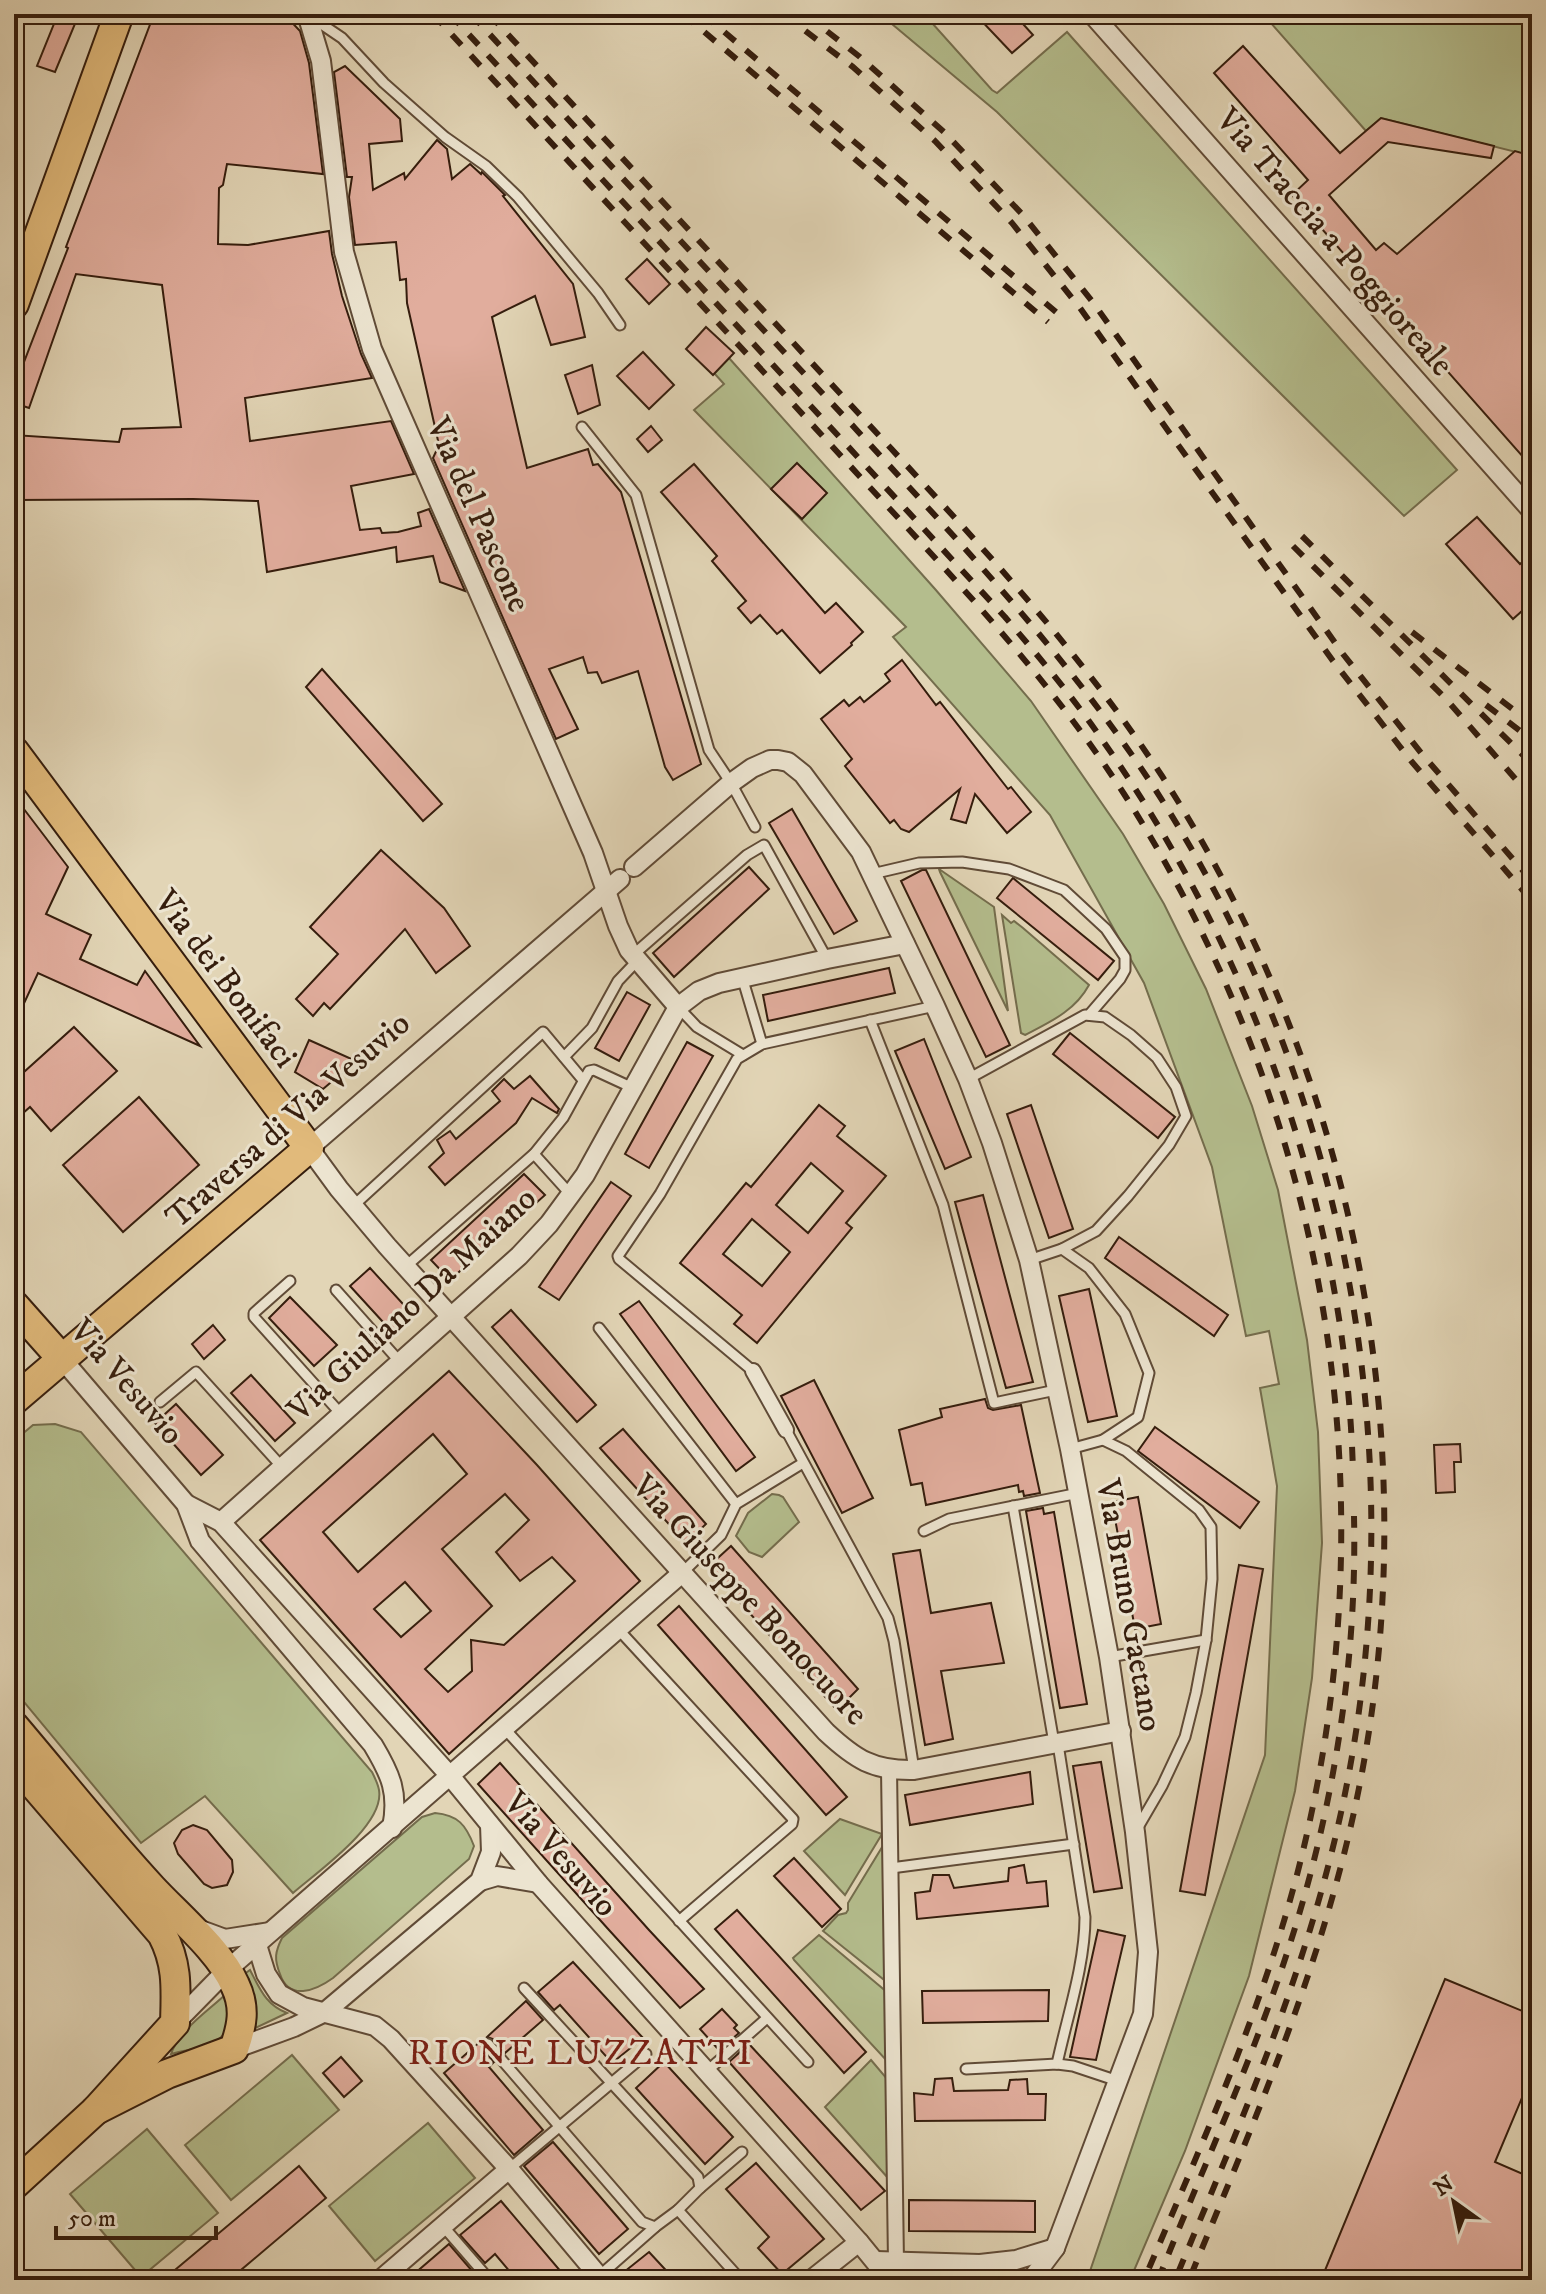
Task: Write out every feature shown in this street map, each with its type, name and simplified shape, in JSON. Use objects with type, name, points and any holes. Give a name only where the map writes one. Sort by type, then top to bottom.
[{"type":"main road","points":[[14,259],[105,14]]},
{"type":"main road","points":[[14,304],[119,14]]},
{"type":"main road","name":"Via dei Bonifaci","points":[[14,751],[309,1148]]},
{"type":"main road","name":"Traversa di Via Vesuvio","points":[[14,1400],[309,1148]]},
{"type":"main road","name":"Via Vesuvio","points":[[14,1305],[62,1359]]},
{"type":"main road","points":[[14,1726],[150,1886],[227,1970],[236,1986],[243,2012],[234,2049],[167,2074],[96,2110]]},
{"type":"main road","points":[[14,1762],[162,1934],[176,1976],[175,2023],[96,2110],[14,2185]]},
{"type":"street","name":"Via Traccia a Poggioreale","points":[[1092,14],[1532,511]]},
{"type":"street","name":"Via del Pascone","points":[[308,15],[321,61],[344,252],[372,349],[593,853],[620,879],[623,939],[635,958],[678,1007]]},
{"type":"street","points":[[620,879],[731,783],[770,760],[788,762],[803,774],[861,852],[905,944]]},
{"type":"street","name":"Traversa di Via Vesuvio","points":[[309,1148],[620,879]]},
{"type":"street","name":"Via Giuliano Da Maiano","points":[[221,1522],[519,1256],[549,1224],[571,1195],[678,1007],[692,995],[705,987],[742,977],[905,944]]},
{"type":"street","name":"Via Bruno Gaetano","points":[[905,944],[968,1079],[1029,1260],[1079,1493],[1109,1657],[1135,1832],[1148,1952],[1143,2014],[1055,2248],[1031,2280]]},
{"type":"street","name":"Via dei Bonifaci","points":[[309,1148],[352,1207],[450,1317]]},
{"type":"street","name":"Via Giuseppe Bonocuore","points":[[450,1317],[826,1732],[848,1752],[869,1765],[914,1770],[1121,1731]]},
{"type":"street","name":"Via Vesuvio","points":[[62,1359],[186,1504],[200,1541],[373,1745],[392,1784],[396,1806],[392,1828]]},
{"type":"street","points":[[753,1371],[786,1430]]},
{"type":"street","name":"Via Vesuvio","points":[[186,1504],[221,1522],[451,1777],[538,1883],[706,2072],[876,2261],[893,2271]]},
{"type":"street","points":[[175,2023],[227,1970],[682,1573]]},
{"type":"street","points":[[889,1769],[893,2271],[1016,2260],[1055,2248]]},
{"type":"street","points":[[480,1881],[491,1852],[490,1825]]},
{"type":"street","points":[[234,2049],[325,2012],[480,1881],[497,1876],[538,1883]]},
{"type":"street","points":[[186,1924],[225,1939],[273,1931]]},
{"type":"street","points":[[257,1945],[266,1974],[279,1994],[303,2007],[375,2026],[391,2039],[509,2169],[598,2279]]},
{"type":"street","points":[[380,2280],[509,2169]]},
{"type":"street","points":[[811,2280],[859,2242]]},
{"type":"lane","points":[[308,15],[342,38],[384,83],[445,137],[486,166],[518,197],[598,293],[620,325]]},
{"type":"lane","points":[[582,427],[636,495],[709,750],[755,827]]},
{"type":"lane","points":[[564,1057],[592,1028],[618,981],[635,958],[747,855],[764,845],[827,959]]},
{"type":"lane","points":[[872,874],[919,863],[962,862],[1009,869],[1064,890],[1106,929],[1125,957],[1125,970],[1120,979],[1089,1015]]},
{"type":"lane","points":[[742,977],[762,1044]]},
{"type":"lane","points":[[753,1371],[618,1258],[660,1194],[732,1064],[743,1055],[762,1044],[935,1006]]},
{"type":"lane","points":[[678,1007],[700,1029],[743,1055]]},
{"type":"lane","points":[[968,1079],[1085,1015],[1105,1017],[1157,1058],[1176,1087],[1186,1116],[1169,1145],[1096,1231],[1062,1249],[1029,1260]]},
{"type":"lane","points":[[870,1020],[940,1195],[994,1403],[1056,1390]]},
{"type":"lane","points":[[352,1207],[543,1032],[583,1080]]},
{"type":"lane","points":[[405,1267],[534,1154],[563,1118],[589,1071],[594,1070],[633,1088]]},
{"type":"lane","points":[[534,1154],[571,1195]]},
{"type":"lane","points":[[1062,1249],[1089,1268],[1125,1314],[1149,1373],[1138,1417],[1103,1440],[1070,1449]]},
{"type":"lane","points":[[290,1281],[254,1313],[254,1317],[341,1414]]},
{"type":"lane","points":[[336,1290],[400,1362]]},
{"type":"lane","points":[[599,1328],[736,1504]]},
{"type":"lane","points":[[160,1402],[196,1372],[282,1467]]},
{"type":"lane","points":[[786,1430],[888,1618],[914,1770]]},
{"type":"lane","points":[[1103,1440],[1126,1451],[1169,1485],[1199,1510],[1211,1527],[1212,1579],[1206,1640],[1185,1737],[1162,1786],[1135,1832]]},
{"type":"lane","points":[[682,1573],[721,1535],[736,1504],[803,1463]]},
{"type":"lane","points":[[924,1531],[949,1519],[1079,1493]]},
{"type":"lane","points":[[1013,1506],[1074,1844],[1085,1930],[1057,2064]]},
{"type":"lane","points":[[618,1629],[793,1819],[792,1824],[679,1921]]},
{"type":"lane","points":[[1109,1657],[1206,1640]]},
{"type":"lane","points":[[505,1729],[808,2062]]},
{"type":"lane","points":[[891,1868],[1074,1844]]},
{"type":"lane","points":[[524,1988],[698,2177],[700,2188]]},
{"type":"lane","points":[[706,2072],[767,2018]]},
{"type":"lane","points":[[488,2044],[642,2222],[655,2227]]},
{"type":"lane","points":[[509,2169],[646,2054]]},
{"type":"lane","points":[[966,2069],[1057,2064],[1118,2081]]},
{"type":"lane","points":[[598,2279],[742,2152]]},
{"type":"lane","points":[[678,2210],[741,2280]]},
{"type":"lane","points":[[443,2226],[488,2279]]},
{"type":"green space","points":[[880,14],[924,14],[997,93],[1067,32],[1457,470],[1404,516],[997,112]]},
{"type":"green space","points":[[1263,14],[1532,14],[1532,156],[1381,118],[1366,131]]},
{"type":"green space","points":[[729,358],[1031,701],[1123,834],[1164,904],[1206,989],[1252,1106],[1278,1190],[1307,1340],[1318,1432],[1322,1543],[1312,1678],[1295,1791],[1249,1976],[1185,2151],[1130,2280],[1087,2280],[1265,1755],[1277,1486],[1260,1388],[1279,1384],[1269,1331],[1246,1336],[1212,1167],[1144,983],[1050,815],[893,637],[906,627],[694,410],[724,384],[714,373]]},
{"type":"green space","points":[[939,869],[994,907],[1008,1011],[940,872]]},
{"type":"green space","points":[[1002,915],[1023,928],[1089,985],[1069,1009],[1025,1035],[1021,1033]]},
{"type":"green space","points":[[55,1424],[81,1432],[372,1772],[379,1790],[378,1804],[371,1818],[347,1847],[293,1893],[205,1796],[141,1843],[14,1690],[14,1441],[33,1425]]},
{"type":"green space","points":[[772,1494],[783,1497],[799,1522],[762,1557],[749,1552],[736,1536],[748,1513]]},
{"type":"green space","points":[[435,1813],[450,1816],[468,1832],[474,1846],[469,1859],[333,1978],[311,1990],[296,1991],[290,1988],[280,1974],[276,1960],[282,1938],[422,1817]]},
{"type":"green space","points":[[840,1819],[882,1834],[845,1895],[804,1851]]},
{"type":"green space","points":[[884,1844],[888,1983],[823,1931],[838,1915],[846,1913],[848,1903]]},
{"type":"green space","points":[[819,1935],[888,1993],[887,2061],[794,1960]]},
{"type":"green space","points":[[250,1970],[269,2001],[287,2013],[251,2030],[243,1975]]},
{"type":"green space","points":[[226,1994],[229,2013],[222,2037],[208,2045],[171,2054],[187,2029]]},
{"type":"green space","points":[[292,2055],[339,2110],[231,2200],[185,2145]]},
{"type":"green space","points":[[871,2060],[888,2080],[888,2178],[825,2107]]},
{"type":"green space","points":[[428,2123],[475,2178],[375,2261],[329,2206]]},
{"type":"green space","points":[[147,2129],[218,2213],[141,2277],[70,2194]]},
{"type":"building","points":[[58,14],[77,19],[55,72],[37,66]]},
{"type":"building","points":[[154,14],[284,14],[300,31],[309,63],[323,174],[227,164],[223,185],[219,188],[218,244],[248,245],[329,231],[342,296],[372,378],[245,398],[250,441],[391,421],[414,474],[351,486],[360,530],[380,528],[382,533],[398,532],[421,526],[418,513],[429,509],[465,591],[440,582],[433,556],[397,562],[396,547],[267,572],[258,501],[14,500],[14,435],[119,442],[122,429],[181,427],[162,285],[76,274],[29,408],[14,403],[14,388]]},
{"type":"building","points":[[975,14],[1014,14],[1033,35],[1012,53]]},
{"type":"building","points":[[1243,46],[1340,153],[1381,118],[1494,146],[1491,158],[1388,142],[1329,195],[1376,250],[1384,243],[1397,254],[1515,151],[1532,156],[1532,467],[1292,195],[1308,180],[1214,73]]},
{"type":"building","points":[[345,66],[400,119],[402,141],[369,144],[373,190],[404,173],[405,179],[437,140],[447,149],[452,179],[470,164],[482,172],[505,195],[573,284],[585,337],[551,345],[535,296],[492,317],[527,468],[588,449],[593,465],[598,464],[621,492],[701,764],[673,780],[665,767],[638,671],[602,683],[597,672],[588,673],[583,657],[549,669],[578,729],[556,739],[433,458],[439,445],[407,303],[406,279],[400,280],[396,242],[355,245],[349,197],[352,177],[347,177],[334,72]]},
{"type":"building","points":[[647,259],[670,284],[649,304],[626,279]]},
{"type":"building","points":[[706,327],[734,353],[713,375],[686,349]]},
{"type":"building","points":[[643,352],[674,385],[649,409],[617,376]]},
{"type":"building","points":[[592,365],[600,405],[578,414],[565,375]]},
{"type":"building","points":[[651,426],[662,440],[648,452],[637,439]]},
{"type":"building","points":[[797,463],[827,493],[802,519],[771,489]]},
{"type":"building","points":[[694,464],[825,613],[836,603],[863,632],[820,673],[782,630],[777,634],[760,615],[751,623],[738,608],[746,601],[712,561],[717,556],[661,492]]},
{"type":"building","points":[[1477,517],[1520,564],[1532,554],[1532,602],[1513,619],[1446,544]]},
{"type":"building","points":[[902,660],[936,705],[940,702],[1008,789],[1011,787],[1031,812],[1007,833],[975,794],[966,823],[951,819],[960,789],[909,832],[901,829],[894,820],[890,823],[845,766],[852,759],[821,719],[844,700],[849,706],[860,697],[864,702],[890,681],[885,674]]},
{"type":"building","points":[[322,669],[442,804],[423,821],[306,687]]},
{"type":"building","points":[[14,796],[68,867],[46,914],[91,935],[80,959],[137,985],[145,971],[200,1046],[38,973],[14,1025]]},
{"type":"building","points":[[792,809],[857,921],[834,934],[769,823]]},
{"type":"building","points":[[381,850],[444,908],[470,946],[436,973],[405,929],[330,1009],[324,1003],[313,1016],[296,999],[338,954],[310,927]]},
{"type":"building","points":[[749,867],[769,889],[674,977],[653,953]]},
{"type":"building","points":[[926,870],[1010,1045],[986,1057],[901,881]]},
{"type":"building","points":[[1013,878],[1114,961],[1098,980],[997,898]]},
{"type":"building","points":[[889,968],[895,993],[768,1021],[763,995]]},
{"type":"building","points":[[627,992],[650,1005],[619,1061],[595,1048]]},
{"type":"building","points":[[74,1027],[117,1071],[51,1131],[30,1107],[14,1121],[14,1081]]},
{"type":"building","points":[[1070,1033],[1175,1117],[1158,1138],[1053,1054]]},
{"type":"building","points":[[924,1039],[971,1157],[945,1169],[895,1051]]},
{"type":"building","points":[[309,1040],[356,1061],[323,1089],[295,1072]]},
{"type":"building","points":[[687,1042],[713,1056],[649,1168],[625,1154]]},
{"type":"building","points":[[530,1076],[559,1109],[557,1113],[532,1098],[516,1123],[445,1185],[429,1167],[444,1153],[437,1140],[450,1131],[456,1139],[500,1101],[492,1091],[504,1079],[514,1089]]},
{"type":"building","points":[[139,1097],[199,1165],[123,1232],[63,1165]]},
{"type":"building","points":[[819,1105],[845,1126],[837,1136],[886,1176],[846,1223],[852,1228],[757,1343],[734,1324],[742,1315],[680,1263],[746,1183],[751,1187]],"holes":[[[811,1163],[843,1191],[808,1233],[776,1205]],[[752,1219],[790,1252],[762,1286],[723,1254]]]},
{"type":"building","points":[[1031,1105],[1073,1229],[1049,1238],[1007,1114]]},
{"type":"building","points":[[524,1174],[545,1195],[450,1280],[431,1260]]},
{"type":"building","points":[[611,1182],[631,1196],[559,1300],[539,1287]]},
{"type":"building","points":[[983,1195],[1033,1382],[1006,1388],[955,1202]]},
{"type":"building","points":[[1119,1237],[1228,1315],[1214,1336],[1105,1258]]},
{"type":"building","points":[[370,1268],[414,1316],[394,1334],[350,1286]]},
{"type":"building","points":[[1089,1289],[1117,1416],[1088,1422],[1059,1296]]},
{"type":"building","points":[[290,1297],[337,1345],[314,1366],[269,1318]]},
{"type":"building","points":[[639,1301],[755,1457],[736,1471],[620,1314]]},
{"type":"building","points":[[511,1310],[596,1405],[577,1422],[492,1327]]},
{"type":"building","points":[[213,1325],[225,1340],[204,1359],[192,1344]]},
{"type":"building","points":[[449,1371],[640,1581],[449,1754],[260,1540]],"holes":[[[433,1434],[467,1474],[358,1572],[323,1532]],[[505,1494],[529,1520],[496,1552],[520,1581],[552,1557],[575,1581],[504,1645],[471,1640],[472,1671],[448,1692],[425,1669],[492,1606],[442,1549]],[[405,1582],[431,1611],[401,1637],[374,1609]]]},
{"type":"building","points":[[251,1375],[295,1423],[275,1441],[231,1393]]},
{"type":"building","points":[[814,1380],[873,1498],[842,1513],[781,1396]]},
{"type":"building","points":[[985,1399],[988,1408],[993,1410],[1021,1405],[1040,1493],[1024,1496],[1023,1491],[1019,1492],[1018,1485],[926,1505],[922,1483],[911,1485],[899,1430],[942,1417],[940,1409]]},
{"type":"building","points":[[176,1404],[223,1455],[201,1475],[155,1423]]},
{"type":"building","points":[[1155,1427],[1259,1502],[1240,1528],[1138,1451]]},
{"type":"building","points":[[623,1429],[706,1524],[686,1543],[600,1448]]},
{"type":"building","points":[[1460,1444],[1461,1462],[1454,1462],[1455,1492],[1436,1493],[1434,1445]]},
{"type":"building","points":[[1138,1497],[1161,1624],[1135,1629],[1112,1502]]},
{"type":"building","points":[[1043,1508],[1044,1514],[1054,1512],[1087,1704],[1060,1708],[1026,1511]]},
{"type":"building","points":[[731,1546],[858,1689],[837,1710],[708,1567]]},
{"type":"building","points":[[920,1550],[931,1613],[991,1603],[1004,1663],[941,1671],[953,1739],[925,1745],[893,1554]]},
{"type":"building","points":[[1239,1565],[1263,1569],[1205,1895],[1180,1891]]},
{"type":"building","points":[[679,1606],[847,1797],[826,1815],[658,1625]]},
{"type":"building","points":[[1101,1762],[1122,1888],[1094,1892],[1073,1766]]},
{"type":"building","points":[[500,1763],[704,1989],[680,2008],[609,1930],[478,1784]]},
{"type":"building","points":[[1030,1772],[1033,1804],[910,1825],[905,1795]]},
{"type":"building","points":[[193,1825],[207,1830],[232,1860],[233,1872],[227,1885],[212,1888],[204,1884],[178,1854],[174,1843],[182,1830]]},
{"type":"building","points":[[794,1858],[841,1909],[822,1927],[774,1876]]},
{"type":"building","points":[[1024,1865],[1027,1883],[1046,1881],[1048,1906],[917,1919],[915,1893],[930,1891],[933,1875],[949,1875],[954,1888],[1008,1881],[1009,1868]]},
{"type":"building","points":[[737,1910],[866,2052],[844,2073],[715,1929]]},
{"type":"building","points":[[1098,1930],[1125,1936],[1096,2060],[1070,2057]]},
{"type":"building","points":[[573,1962],[643,2038],[612,2063],[560,2005],[554,2010],[538,1992]]},
{"type":"building","points":[[1445,1979],[1532,2015],[1532,2074],[1495,2162],[1532,2178],[1532,2269],[1527,2280],[1321,2280]]},
{"type":"building","points":[[1049,1990],[1048,2021],[923,2023],[922,1991]]},
{"type":"building","points":[[526,2001],[543,2020],[505,2053],[493,2039],[487,2037]]},
{"type":"building","points":[[722,2009],[737,2025],[734,2028],[739,2033],[719,2050],[700,2029]]},
{"type":"building","points":[[481,2041],[482,2048],[494,2062],[489,2067],[543,2130],[514,2155],[444,2073]]},
{"type":"building","points":[[749,2044],[885,2191],[861,2210],[729,2062]]},
{"type":"building","points":[[341,2057],[362,2081],[344,2097],[323,2073]]},
{"type":"building","points":[[664,2062],[733,2137],[705,2164],[636,2088]]},
{"type":"building","points":[[952,2078],[954,2091],[1008,2090],[1010,2080],[1027,2079],[1028,2094],[1046,2094],[1045,2120],[915,2121],[914,2093],[933,2095],[935,2079]]},
{"type":"building","points":[[553,2142],[628,2229],[599,2254],[524,2166]]},
{"type":"building","points":[[756,2163],[824,2239],[782,2274],[758,2248],[769,2237],[726,2189]]},
{"type":"building","points":[[299,2166],[326,2198],[241,2270],[249,2280],[163,2280]]},
{"type":"building","points":[[909,2200],[1035,2201],[1035,2232],[909,2231]]},
{"type":"building","points":[[501,2201],[568,2280],[517,2280],[495,2254],[485,2263],[460,2235]]},
{"type":"building","points":[[449,2244],[473,2272],[464,2280],[407,2280]]},
{"type":"building","points":[[649,2252],[675,2280],[614,2280]]},
{"type":"railway","points":[[433,14],[954,579],[1062,706],[1126,797],[1194,917],[1249,1041],[1292,1169],[1321,1300],[1338,1433],[1341,1567],[1330,1703],[1306,1838],[1274,1951],[1235,2062],[1144,2280]]},
{"type":"railway","points":[[450,14],[1005,617],[1080,709],[1156,823],[1204,908],[1246,997],[1281,1088],[1310,1182],[1332,1277],[1346,1374],[1353,1472]]},
{"type":"railway","points":[[471,14],[941,522],[1028,620],[1109,722],[1181,831],[1241,945],[1291,1064],[1328,1187],[1354,1314],[1369,1442],[1371,1570],[1361,1699],[1338,1826],[1306,1942],[1266,2056],[1175,2280]]},
{"type":"railway","points":[[489,14],[980,546],[1094,681],[1162,776],[1228,890],[1283,1010],[1327,1135],[1358,1263],[1378,1393],[1384,1525],[1378,1657],[1359,1788],[1327,1914],[1286,2038],[1189,2280]]},
{"type":"railway","points":[[683,14],[1048,322]]},
{"type":"railway","points":[[703,14],[1056,312]]},
{"type":"railway","points":[[783,14],[853,67],[935,141],[1012,223],[1080,308],[1333,661],[1412,762],[1532,901]]},
{"type":"railway","points":[[805,14],[860,57],[944,132],[1022,214],[1092,301],[1343,654],[1422,754],[1532,881]]},
{"type":"railway","points":[[1302,536],[1532,764]]},
{"type":"railway","points":[[1293,546],[1446,699],[1532,798]]},
{"type":"railway","points":[[1412,632],[1532,724]]},
{"type":"railway","points":[[1486,705],[1532,740]]},
{"type":"railway","points":[[1158,2280],[1267,2010],[1312,1869],[1342,1719],[1352,1617],[1354,1516]]},
{"type":"district","name":"RIONE LUZZATTI","points":[[581,2051]]}]
